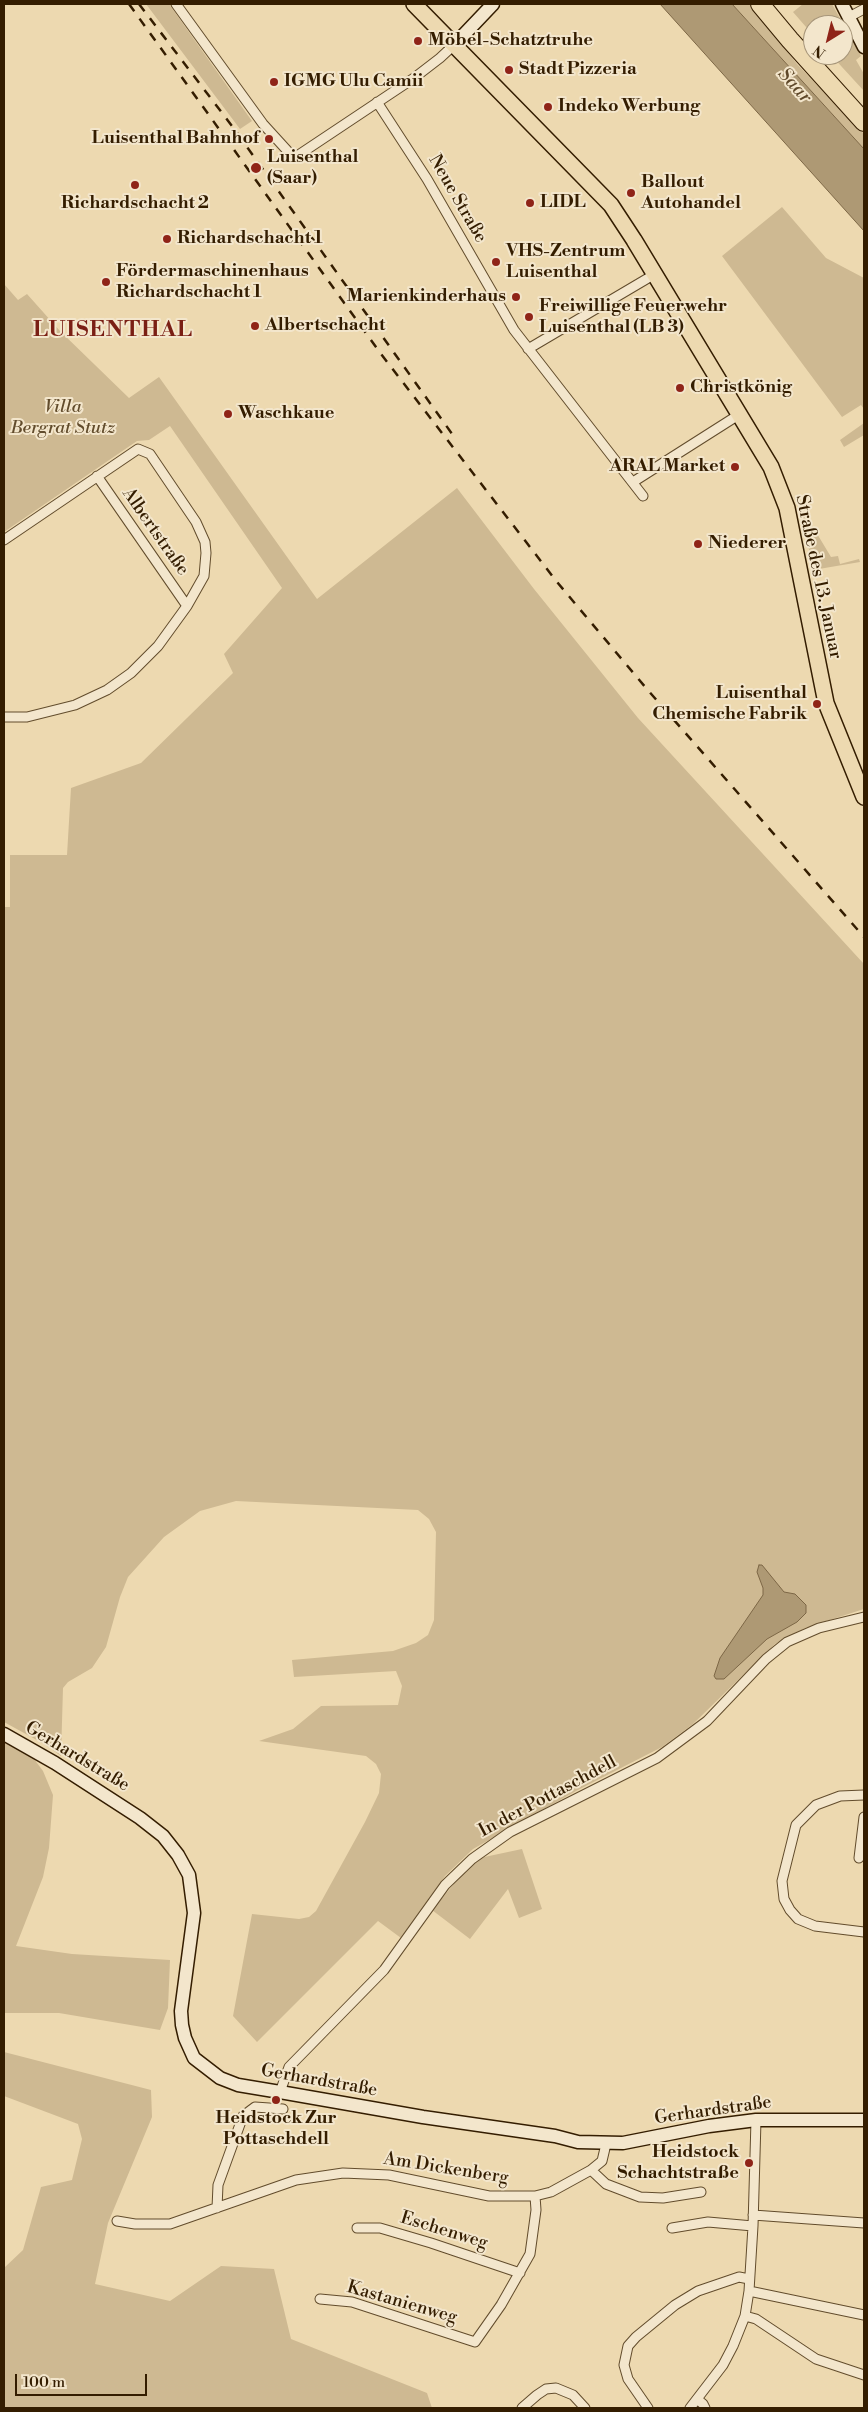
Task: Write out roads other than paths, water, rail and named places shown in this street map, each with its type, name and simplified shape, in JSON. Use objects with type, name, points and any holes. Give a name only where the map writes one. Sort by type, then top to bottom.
[{"type":"highway","points":[[760,4],[864,122]]},
{"type":"highway","points":[[776,4],[803,36]]},
{"type":"highway","points":[[828,65],[864,105]]},
{"type":"main road","name":"Straße des 13. Januar","points":[[414,4],[611,205],[655,274],[773,470],[783,495],[795,541],[826,703],[864,797]]},
{"type":"street","points":[[176,4],[263,124],[294,158],[436,62],[493,4]]},
{"type":"street","points":[[853,15],[864,9]]},
{"type":"street","points":[[853,25],[864,47]]},
{"type":"street","name":"Neue Straße","points":[[377,102],[427,179],[506,318],[643,496]]},
{"type":"street","points":[[528,349],[655,274]]},
{"type":"street","points":[[633,482],[740,414]]},
{"type":"street","name":"Albertstraße","points":[[4,540],[138,449],[150,454],[196,522],[205,542],[206,553],[204,576],[187,606],[164,639],[143,663],[107,690],[63,709],[4,718]]},
{"type":"street","name":"Albertstraße","points":[[97,476],[187,606]]},
{"type":"street","name":"In der Pottaschdell","points":[[280,2092],[289,2066],[384,1970],[446,1885],[472,1859],[510,1832],[656,1758],[707,1720],[766,1659],[787,1642],[819,1628],[864,1617]]},
{"type":"street","name":"Gerhardstraße","points":[[4,1734],[126,1808],[152,1827],[171,1845],[189,1875],[194,1900],[192,1940],[181,2011],[183,2032],[188,2048],[202,2066],[220,2078],[238,2084],[424,2117],[555,2136],[578,2142],[606,2144],[756,2120],[864,2120]]},
{"type":"street","points":[[864,1795],[840,1796],[816,1806],[796,1825],[782,1881],[784,1899],[798,1919],[815,1926],[864,1932]]},
{"type":"street","points":[[859,1858],[864,1817]]},
{"type":"street","points":[[217,2208],[218,2185],[243,2116],[255,2107],[283,2110]]},
{"type":"street","points":[[690,2408],[723,2365],[745,2316],[749,2291],[753,2226],[756,2120]]},
{"type":"street","name":"Am Dickenberg","points":[[117,2221],[135,2224],[170,2224],[296,2180],[343,2173],[390,2175],[489,2196],[535,2196],[551,2192],[602,2162],[606,2144]]},
{"type":"street","points":[[591,2170],[606,2184],[640,2198],[663,2198],[702,2192]]},
{"type":"street","points":[[520,2273],[533,2244],[535,2196]]},
{"type":"street","points":[[753,2215],[864,2223]]},
{"type":"street","points":[[672,2228],[708,2222],[753,2226]]},
{"type":"street","name":"Eschenweg","points":[[357,2228],[380,2228],[431,2242],[520,2273]]},
{"type":"street","name":"Kastanienweg","points":[[320,2300],[352,2302],[475,2342],[520,2273]]},
{"type":"street","points":[[648,2408],[628,2379],[624,2365],[628,2346],[636,2337],[675,2305],[698,2291],[739,2277],[749,2278]]},
{"type":"street","points":[[749,2291],[864,2315]]},
{"type":"street","points":[[745,2316],[756,2319],[816,2359],[864,2375]]},
{"type":"street","points":[[522,2408],[536,2394],[546,2389],[556,2388],[574,2395],[584,2408]]},
{"type":"street","points":[[697,2399],[705,2408]]},
{"type":"water","name":"Saar","points":[[660,4],[732,4],[864,149],[864,231]]},
{"type":"water","points":[[759,1565],[762,1565],[784,1592],[795,1594],[806,1605],[806,1613],[797,1622],[767,1639],[724,1679],[716,1679],[714,1676],[720,1658],[763,1595],[763,1588],[757,1572]]},
{"type":"railway","points":[[129,4],[381,354],[557,582],[646,688],[864,937]]},
{"type":"railway","points":[[139,4],[232,126],[455,438]]},
{"type":"place","name":"Möbel-Schatztruhe","points":[[418,41]]},
{"type":"place","name":"Stadt Pizzeria","points":[[509,70]]},
{"type":"place","name":"IGMG Ulu Camii","points":[[274,82]]},
{"type":"place","name":"Indeko Werbung","points":[[548,107]]},
{"type":"place","name":"Luisenthal Bahnhof","points":[[269,139]]},
{"type":"place","name":"Luisenthal (Saar)","points":[[256,168]]},
{"type":"place","name":"Richardschacht 2","points":[[135,185]]},
{"type":"place","name":"Ballout Autohandel","points":[[631,193]]},
{"type":"place","name":"LIDL","points":[[530,203]]},
{"type":"place","name":"Richardschacht 1","points":[[167,239]]},
{"type":"place","name":"VHS-Zentrum Luisenthal","points":[[496,262]]},
{"type":"place","name":"Fördermaschinenhaus Richardschacht 1","points":[[106,282]]},
{"type":"place","name":"Marienkinderhaus","points":[[516,297]]},
{"type":"place","name":"Freiwillige Feuerwehr Luisenthal (LB 3)","points":[[529,317]]},
{"type":"place","name":"Albertschacht","points":[[255,326]]},
{"type":"place","name":"Christkönig","points":[[680,388]]},
{"type":"place","name":"Waschkaue","points":[[228,414]]},
{"type":"place","name":"ARAL Market","points":[[735,467]]},
{"type":"place","name":"Niederer","points":[[698,544]]},
{"type":"place","name":"Luisenthal Chemische Fabrik","points":[[817,704]]},
{"type":"place","name":"Heidstock Zur Pottaschdell","points":[[276,2100]]},
{"type":"place","name":"Heidstock Schachtstraße","points":[[749,2163]]},
{"type":"district","name":"LUISENTHAL","points":[[113,331]]},
{"type":"park label","name":"Villa Bergrat Stutz","points":[[63,418]]}]
